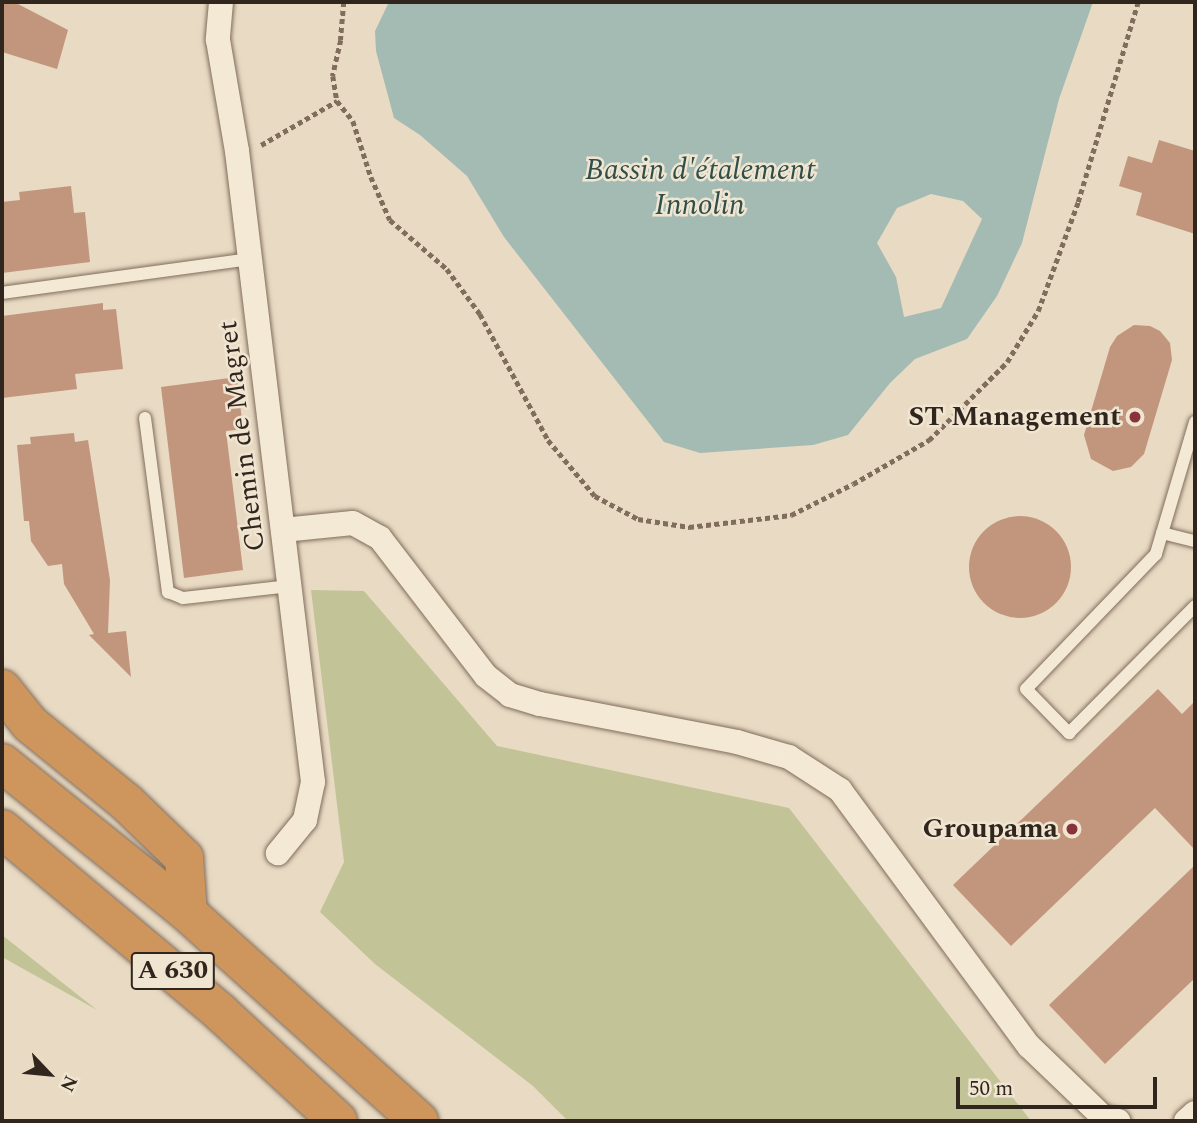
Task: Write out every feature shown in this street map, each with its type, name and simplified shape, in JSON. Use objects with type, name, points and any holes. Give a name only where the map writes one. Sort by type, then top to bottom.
[{"type":"highway","points":[[2,688],[30,723],[126,802],[184,858],[188,913]]},
{"type":"highway","name":"A 630","points":[[2,763],[188,913],[419,1121]]},
{"type":"highway","name":"A 630","points":[[2,829],[222,1013],[338,1121]]},
{"type":"street","name":"Chemin de Magret","points":[[221,2],[218,40],[237,151],[313,782],[305,820],[278,853]]},
{"type":"street","points":[[283,530],[353,523],[380,538],[486,676],[510,695],[540,704],[737,742],[789,757],[840,790],[1029,1046],[1111,1119]]},
{"type":"street","points":[[1186,1121],[1195,1113]]},
{"type":"lane","points":[[2,293],[250,259]]},
{"type":"lane","points":[[145,418],[169,592],[183,598],[290,586]]},
{"type":"lane","points":[[1195,422],[1156,554],[1026,689],[1069,733],[1195,606]]},
{"type":"lane","points":[[1162,533],[1195,541]]},
{"type":"path","points":[[344,2],[341,40],[333,76],[337,101],[353,121],[371,177],[390,220],[447,269],[480,314],[548,440],[595,496],[638,519],[689,527],[791,514],[853,484],[929,440],[1007,362],[1038,311],[1065,238],[1138,2]]},
{"type":"path","points":[[237,151],[260,145],[337,101]]},
{"type":"green space","points":[[311,590],[364,591],[497,746],[789,808],[1031,1121],[568,1121],[533,1086],[375,964],[320,912],[344,862]]},
{"type":"green space","points":[[2,935],[97,1010],[2,957]]},
{"type":"water","name":"Bassin d'étalement Innolin","points":[[389,2],[1093,2],[1059,99],[1022,243],[997,296],[967,339],[915,359],[890,383],[848,435],[813,445],[700,453],[664,442],[504,237],[467,176],[420,135],[394,118],[376,51],[375,31]],"holes":[[[931,194],[963,201],[982,219],[941,308],[904,317],[896,277],[877,243],[897,208]]]},
{"type":"building","points":[[2,2],[14,2],[68,30],[57,69],[2,52]]},
{"type":"building","points":[[1159,140],[1195,151],[1195,234],[1136,215],[1142,193],[1119,186],[1128,156],[1152,163]]},
{"type":"building","points":[[71,186],[74,213],[85,212],[90,262],[2,273],[2,202],[20,200],[19,192]]},
{"type":"building","points":[[103,303],[103,310],[116,309],[123,369],[75,374],[77,389],[2,398],[2,316]]},
{"type":"building","points":[[1134,325],[1150,326],[1160,331],[1170,343],[1172,360],[1144,454],[1131,467],[1113,471],[1091,459],[1084,435],[1110,347],[1117,336]]},
{"type":"building","points":[[237,377],[243,429],[226,431],[243,570],[184,578],[161,387]]},
{"type":"building","points":[[74,433],[75,442],[88,440],[110,580],[108,633],[126,631],[131,677],[89,635],[94,634],[64,584],[62,564],[48,566],[31,541],[29,521],[24,521],[17,445],[31,444],[30,437]]},
{"type":"building","points":[[1020,516],[1039,520],[1056,531],[1067,548],[1071,567],[1067,586],[1056,603],[1039,614],[1020,618],[1001,614],[984,603],[973,586],[969,567],[973,548],[984,531],[1001,520]]},
{"type":"building","name":"Groupama","points":[[1158,689],[1182,714],[1195,701],[1195,850],[1155,808],[1011,946],[953,885]]},
{"type":"building","points":[[1195,865],[1195,978],[1105,1064],[1049,1005]]},
{"type":"place","name":"ST Management","points":[[1135,417]]},
{"type":"place","name":"Groupama","points":[[1072,829]]}]
